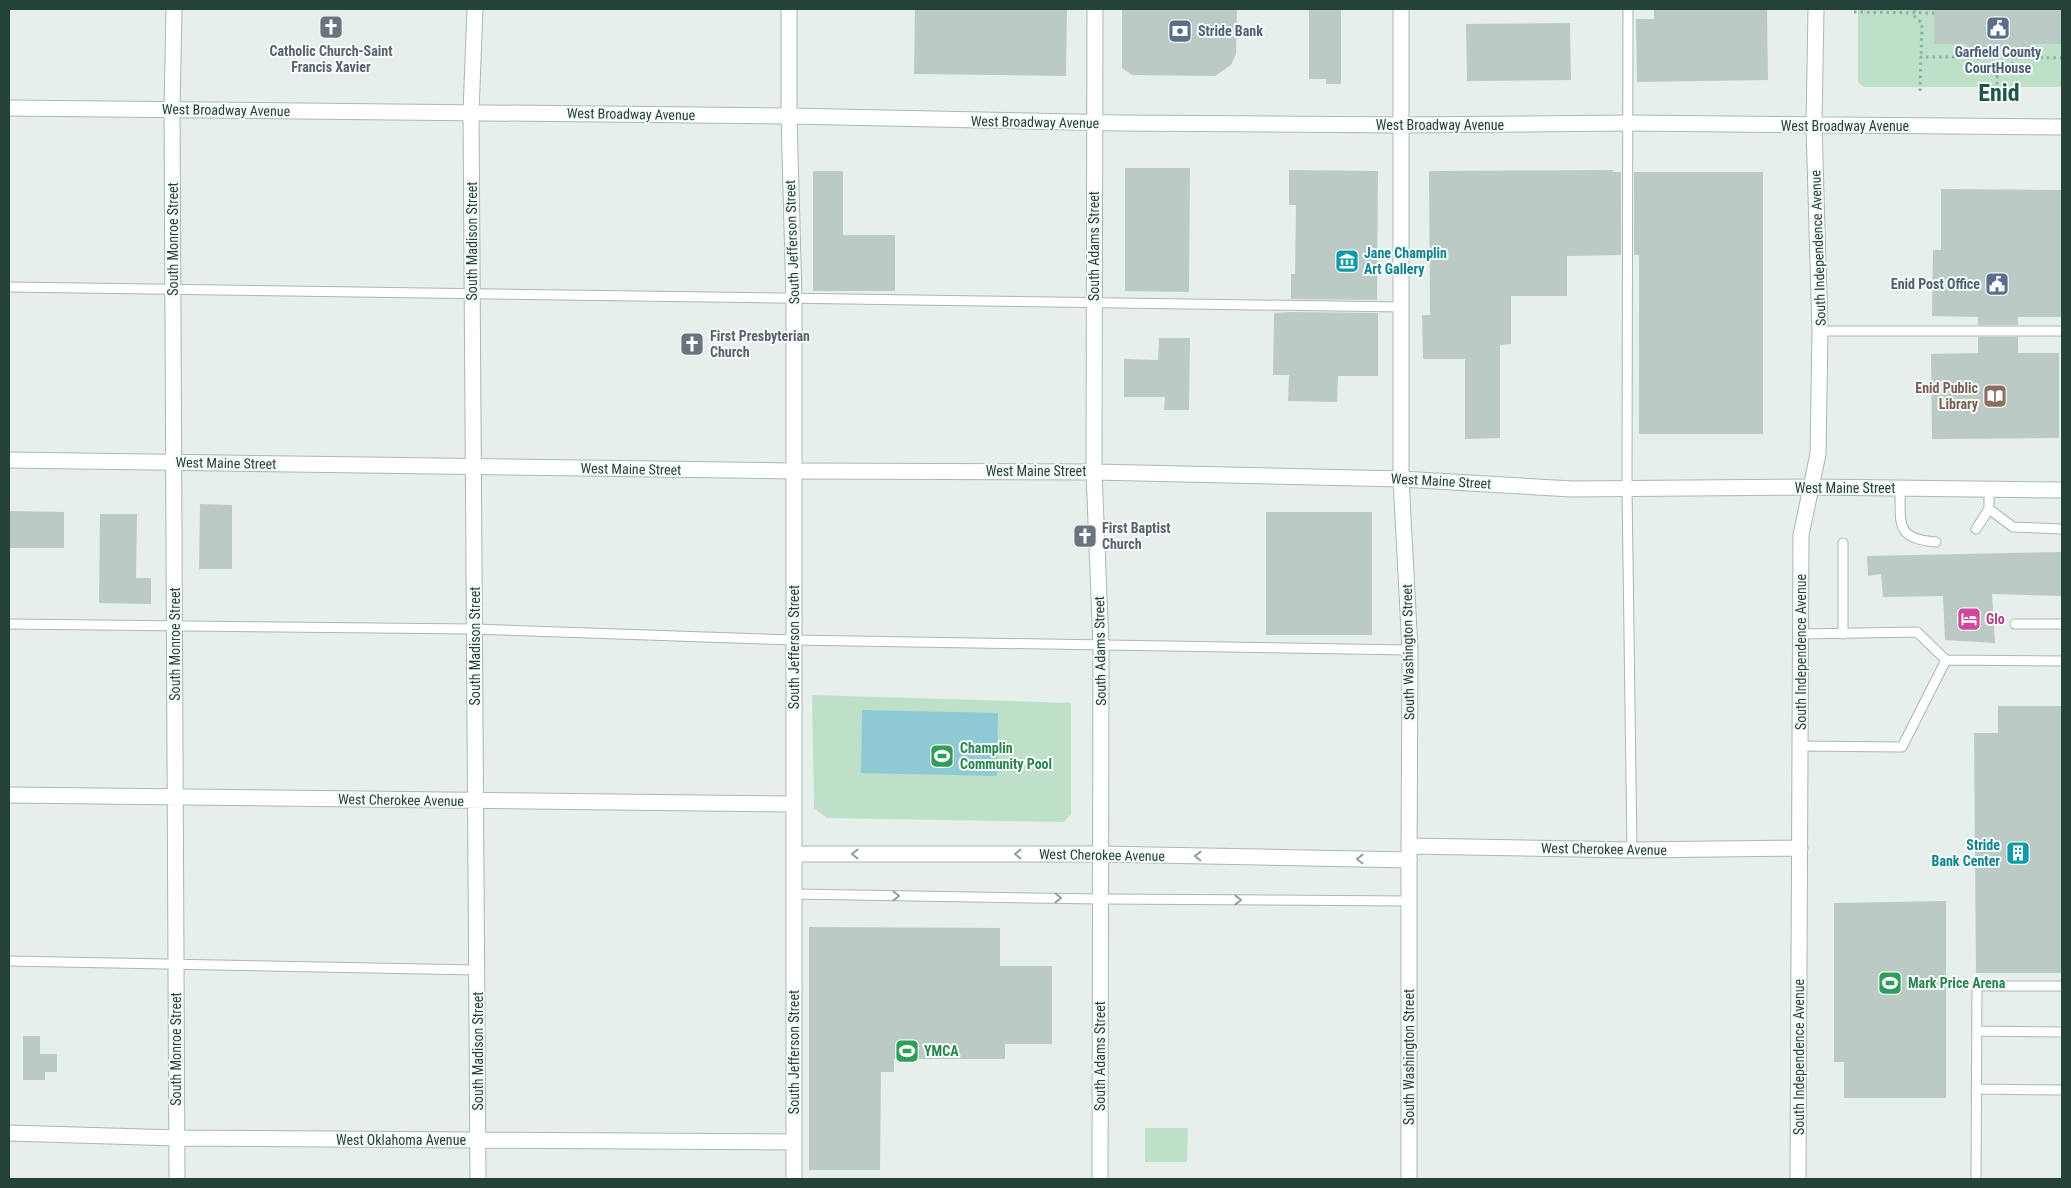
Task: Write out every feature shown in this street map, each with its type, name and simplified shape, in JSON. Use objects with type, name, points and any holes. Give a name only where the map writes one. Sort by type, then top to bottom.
[{"type":"street","name":"South Monroe Street","points":[[174,9],[172,109],[177,1179]]},
{"type":"street","name":"South Madison Street","points":[[475,9],[471,112],[478,1179]]},
{"type":"street","name":"South Jefferson Street","points":[[789,9],[788,116],[794,299],[794,1179]]},
{"type":"street","name":"South Adams Street","points":[[1096,9],[1093,303],[1094,472],[1101,646],[1100,1179]]},
{"type":"street","name":"South Washington Street","points":[[1401,9],[1401,478],[1410,650],[1409,1179]]},
{"type":"street","name":"South Independence Avenue","points":[[1798,1179],[1801,535],[1818,454],[1820,331],[1814,126],[1816,9]]},
{"type":"street","name":"West Broadway Avenue","points":[[9,108],[788,116],[1094,123],[1402,125],[1628,123],[2062,127]]},
{"type":"street","name":"West Maine Street","points":[[9,460],[794,471],[1094,472],[1401,478],[1572,489],[1811,487],[2062,490]]},
{"type":"street","name":"West Cherokee Avenue","points":[[9,795],[794,804]]},
{"type":"street","name":"West Cherokee Avenue","points":[[794,854],[1409,853],[1800,848]]},
{"type":"street","name":"West Oklahoma Avenue","points":[[9,1133],[177,1138],[794,1142]]},
{"type":"lane","points":[[1628,9],[1628,488],[1632,850]]},
{"type":"lane","points":[[9,287],[1402,307]]},
{"type":"lane","points":[[1820,331],[2062,331]]},
{"type":"lane","points":[[1900,488],[1903,530],[1908,535],[1922,541],[1936,542]]},
{"type":"lane","points":[[1976,529],[1989,509],[1989,489]]},
{"type":"lane","points":[[1989,509],[2013,527],[2062,529]]},
{"type":"lane","points":[[1842,543],[1844,634]]},
{"type":"lane","points":[[9,624],[474,629],[794,640],[1410,650]]},
{"type":"lane","points":[[2015,624],[2062,624]]},
{"type":"lane","points":[[1801,634],[1917,632],[1946,660],[2062,661]]},
{"type":"lane","points":[[1800,746],[1902,747],[1946,660]]},
{"type":"lane","points":[[794,894],[1100,899],[1409,901]]},
{"type":"lane","points":[[9,961],[477,970]]},
{"type":"lane","points":[[1976,1179],[1977,986],[2062,986]]},
{"type":"lane","points":[[1977,1031],[2062,1032]]},
{"type":"lane","points":[[1976,1089],[2062,1090]]},
{"type":"path","points":[[1914,10],[1915,17],[1922,23],[1920,91]]},
{"type":"path","points":[[1854,12],[1914,10],[1934,12]]},
{"type":"path","points":[[1997,49],[1997,91]]},
{"type":"path","points":[[1921,57],[1978,57],[1981,65],[1988,72],[1997,74],[2005,72],[2012,67],[2016,57],[2062,58]]},
{"type":"green space","points":[[1858,9],[2062,9],[2062,87],[1864,87],[1858,82]]},
{"type":"green space","name":"Champlin Community Pool","points":[[812,695],[1071,703],[1071,814],[1064,822],[827,818],[814,808]]},
{"type":"green space","points":[[1145,1128],[1188,1128],[1187,1162],[1145,1162]]},
{"type":"water","name":"Champlin Community Pool","points":[[862,710],[998,713],[997,776],[861,773]]},
{"type":"building","points":[[915,9],[1067,9],[1066,76],[914,74]]},
{"type":"building","name":"Stride Bank","points":[[1122,9],[1237,9],[1236,54],[1231,65],[1215,76],[1132,75],[1122,68]]},
{"type":"building","points":[[1309,9],[1341,9],[1341,84],[1326,84],[1326,79],[1309,79]]},
{"type":"building","points":[[1654,9],[1767,9],[1768,80],[1637,82],[1636,19],[1654,19]]},
{"type":"building","name":"Garfield County CourtHouse","points":[[1934,9],[2062,9],[2062,44],[2032,44],[2032,49],[1966,49],[1966,44],[1934,44]]},
{"type":"building","points":[[1570,23],[1571,80],[1467,81],[1466,24]]},
{"type":"building","points":[[1125,168],[1190,168],[1189,292],[1125,291]]},
{"type":"building","points":[[1289,170],[1378,171],[1377,300],[1291,299],[1291,274],[1295,274],[1296,205],[1289,205]]},
{"type":"building","points":[[1613,170],[1613,172],[1621,172],[1621,255],[1567,256],[1567,296],[1511,296],[1511,344],[1500,345],[1500,438],[1465,439],[1465,359],[1423,359],[1422,315],[1430,315],[1429,171]]},
{"type":"building","points":[[813,171],[843,171],[843,235],[895,235],[895,291],[813,291]]},
{"type":"building","points":[[1634,172],[1763,172],[1763,434],[1639,434],[1639,255],[1634,255]]},
{"type":"building","name":"Enid Post Office","points":[[1941,189],[2062,190],[2062,317],[2018,317],[2018,325],[1978,325],[1978,317],[1932,316],[1933,250],[1941,250]]},
{"type":"building","points":[[1274,313],[1378,313],[1378,376],[1338,376],[1337,402],[1288,401],[1289,375],[1273,375]]},
{"type":"building","name":"Enid Public Library","points":[[1978,337],[2018,337],[2018,353],[2059,353],[2059,438],[1932,439],[1931,354],[1978,353]]},
{"type":"building","points":[[1159,338],[1190,338],[1189,410],[1164,410],[1165,397],[1124,397],[1124,359],[1158,360]]},
{"type":"building","points":[[200,504],[232,505],[232,569],[199,569]]},
{"type":"building","points":[[9,511],[64,512],[64,548],[9,548]]},
{"type":"building","points":[[1266,512],[1372,512],[1372,635],[1266,635]]},
{"type":"building","points":[[100,514],[137,514],[136,578],[151,578],[151,604],[99,603]]},
{"type":"building","name":"Glo","points":[[2062,552],[2062,596],[1992,594],[1995,643],[1945,640],[1943,596],[1883,597],[1881,574],[1868,576],[1867,556]]},
{"type":"building","name":"Stride Bank Center","points":[[1998,706],[2062,706],[2062,973],[1976,973],[1974,733],[1998,733]]},
{"type":"building","name":"Mark Price Arena","points":[[1946,901],[1946,1098],[1844,1098],[1844,1062],[1834,1062],[1834,903]]},
{"type":"building","name":"YMCA","points":[[809,927],[1000,928],[1000,966],[1052,966],[1052,1044],[1005,1044],[1005,1059],[894,1059],[894,1072],[881,1072],[880,1170],[809,1170]]},
{"type":"building","points":[[23,1036],[40,1036],[40,1054],[57,1054],[57,1072],[45,1072],[45,1080],[23,1080]]},
{"type":"place","name":"Catholic Church-Saint Francis Xavier","points":[[331,27]]},
{"type":"place","name":"Garfield County CourtHouse","points":[[1998,28]]},
{"type":"place","name":"Stride Bank","points":[[1180,31]]},
{"type":"place","name":"Jane Champlin Art Gallery","points":[[1347,261]]},
{"type":"place","name":"Enid Post Office","points":[[1997,284]]},
{"type":"place","name":"First Presbyterian Church","points":[[692,344]]},
{"type":"place","name":"Enid Public Library","points":[[1995,396]]},
{"type":"place","name":"First Baptist Church","points":[[1085,536]]},
{"type":"place","name":"Glo","points":[[1969,619]]},
{"type":"place","name":"Champlin Community Pool","points":[[942,756]]},
{"type":"place","name":"Stride Bank Center","points":[[2018,853]]},
{"type":"place","name":"Mark Price Arena","points":[[1890,983]]},
{"type":"place","name":"YMCA","points":[[907,1051]]},
{"type":"district","name":"Enid","points":[[1999,93]]}]
